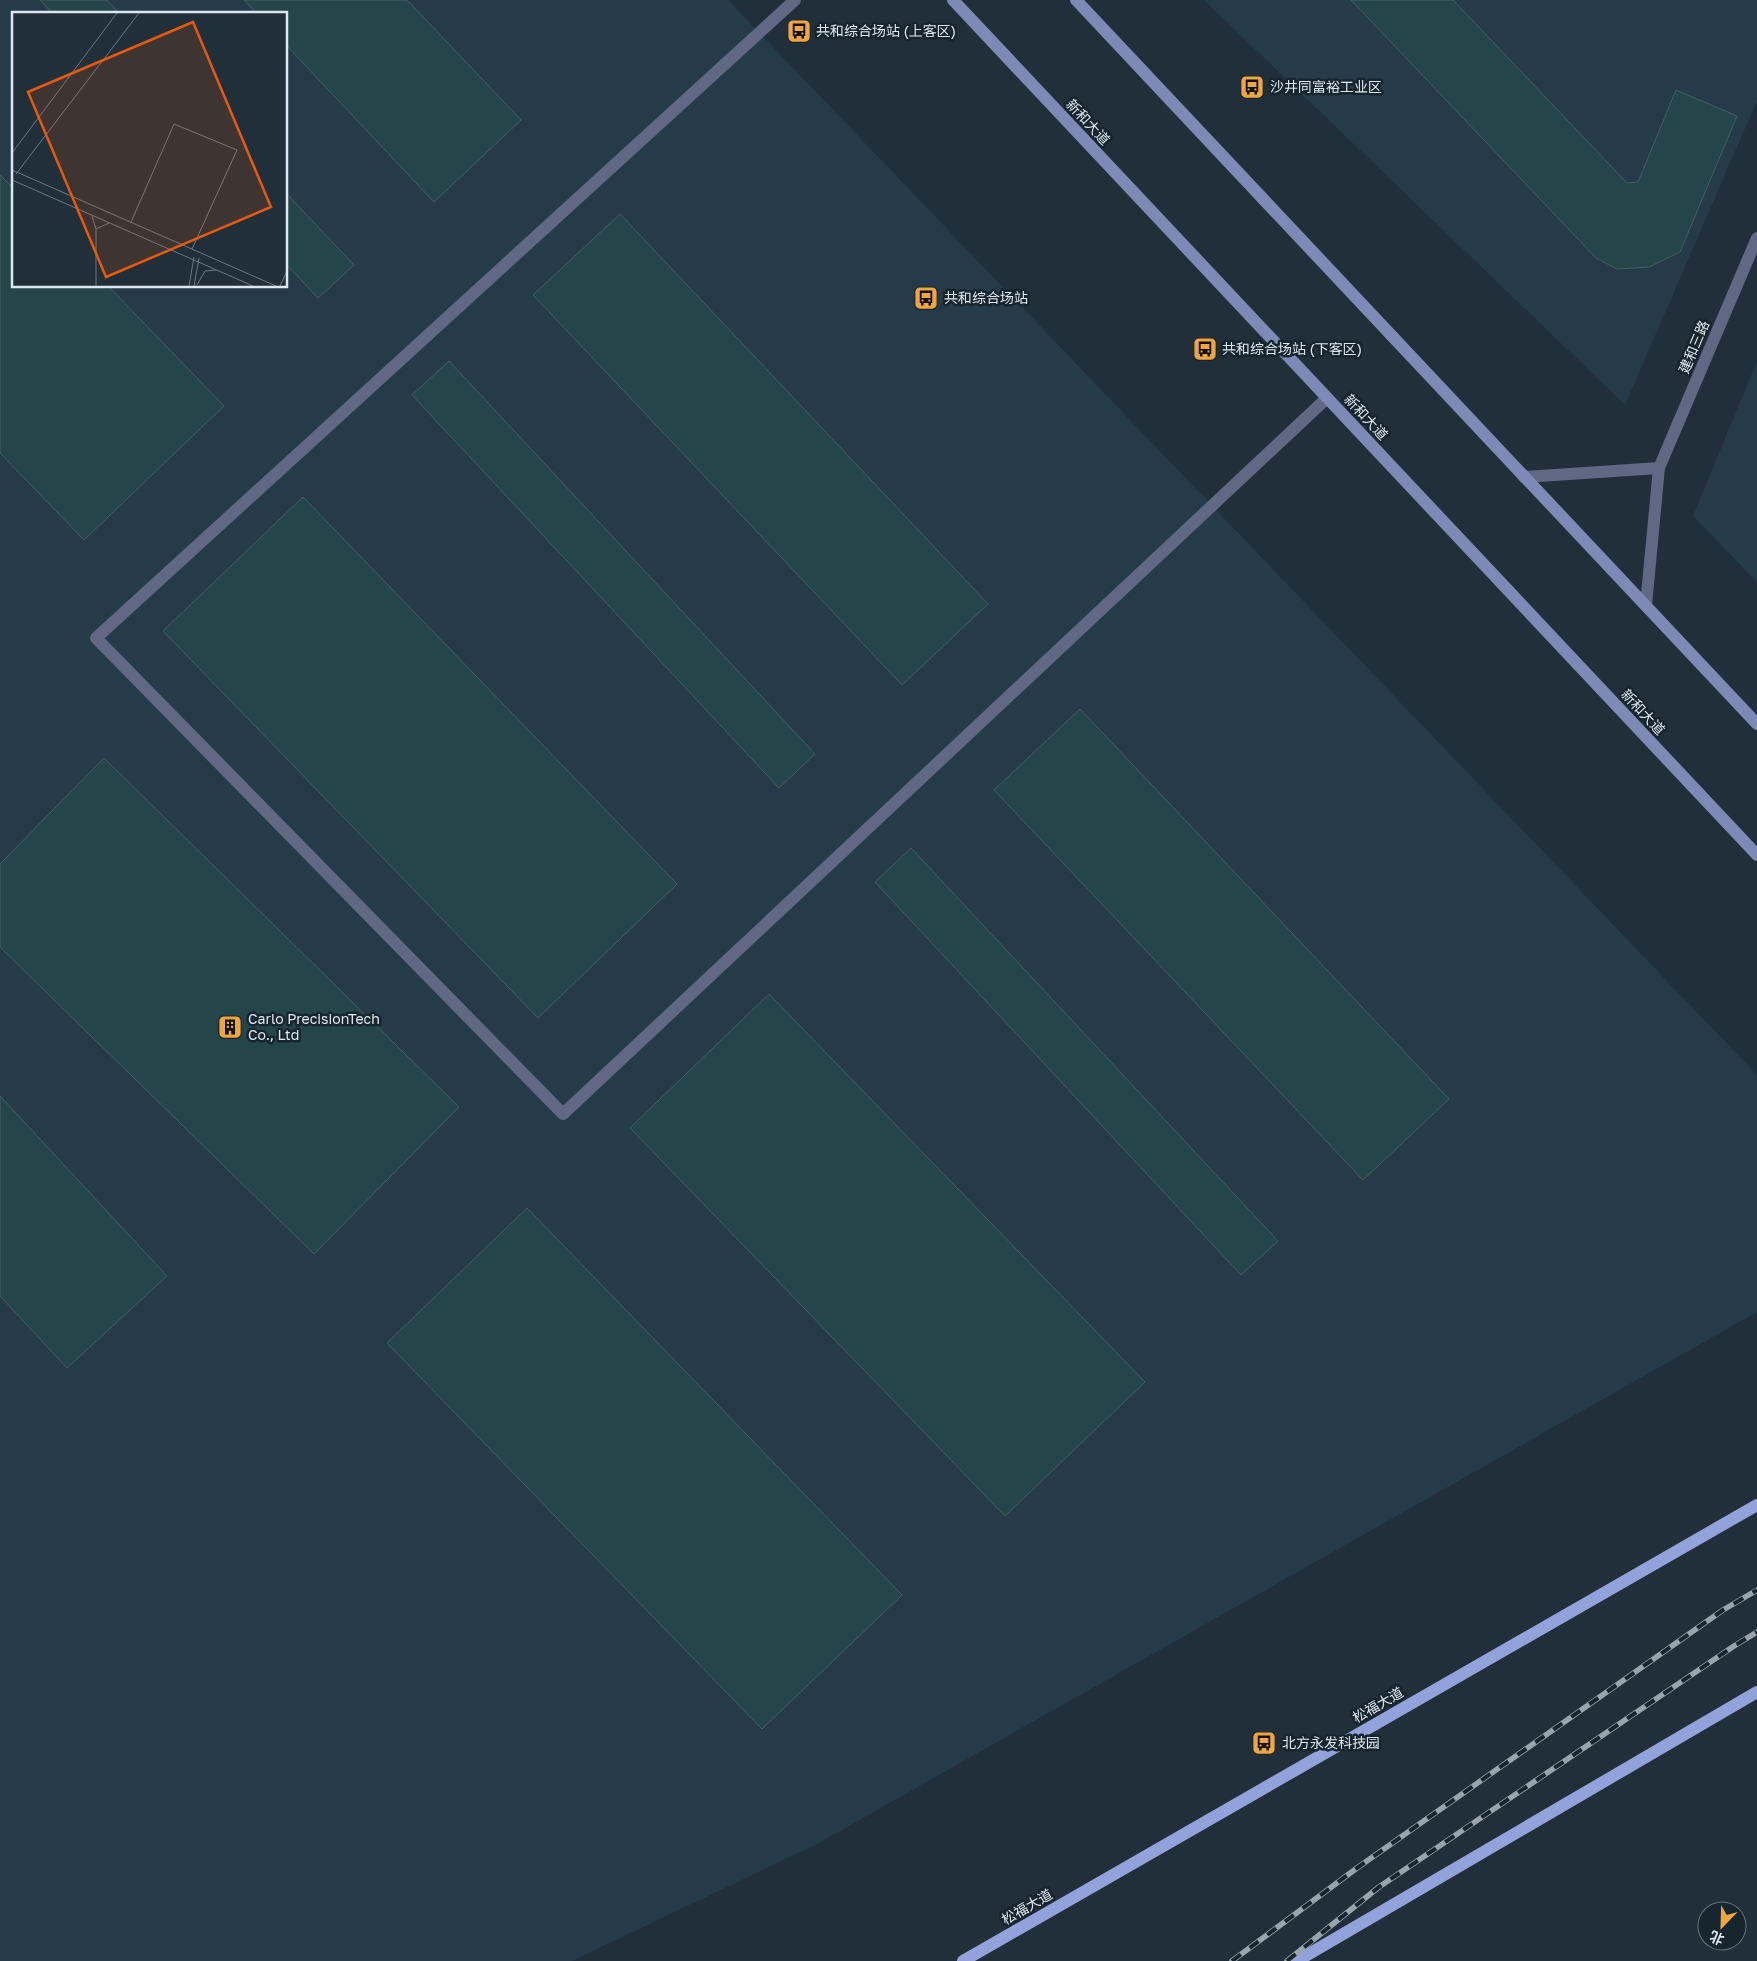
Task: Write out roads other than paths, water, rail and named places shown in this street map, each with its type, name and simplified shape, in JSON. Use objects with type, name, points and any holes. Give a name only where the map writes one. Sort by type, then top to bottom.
[{"type":"main road","name":"新和大道","points":[[953,0],[1757,855]]},
{"type":"main road","points":[[1076,0],[1757,724]]},
{"type":"main road","name":"松福大道","points":[[962,1961],[1757,1505]]},
{"type":"main road","points":[[1297,1961],[1757,1692]]},
{"type":"street","points":[[795,0],[96,638],[563,1114],[1327,398]]},
{"type":"street","name":"建和三路","points":[[1646,605],[1659,468],[1757,238]]},
{"type":"street","points":[[1524,477],[1659,468]]},
{"type":"railway","points":[[1232,1961],[1357,1868],[1723,1610],[1757,1590]]},
{"type":"railway","points":[[1287,1961],[1379,1887],[1757,1632]]},
{"type":"place","name":"共和综合场站 (上客区)","points":[[799,31]]},
{"type":"place","name":"沙井同富裕工业区","points":[[1252,87]]},
{"type":"place","name":"共和综合场站","points":[[926,298]]},
{"type":"place","name":"共和综合场站 (下客区)","points":[[1205,349]]},
{"type":"place","name":"Carlo PrecisionTech Co., Ltd","points":[[230,1027]]},
{"type":"place","name":"北方永发科技园","points":[[1264,1743]]}]
